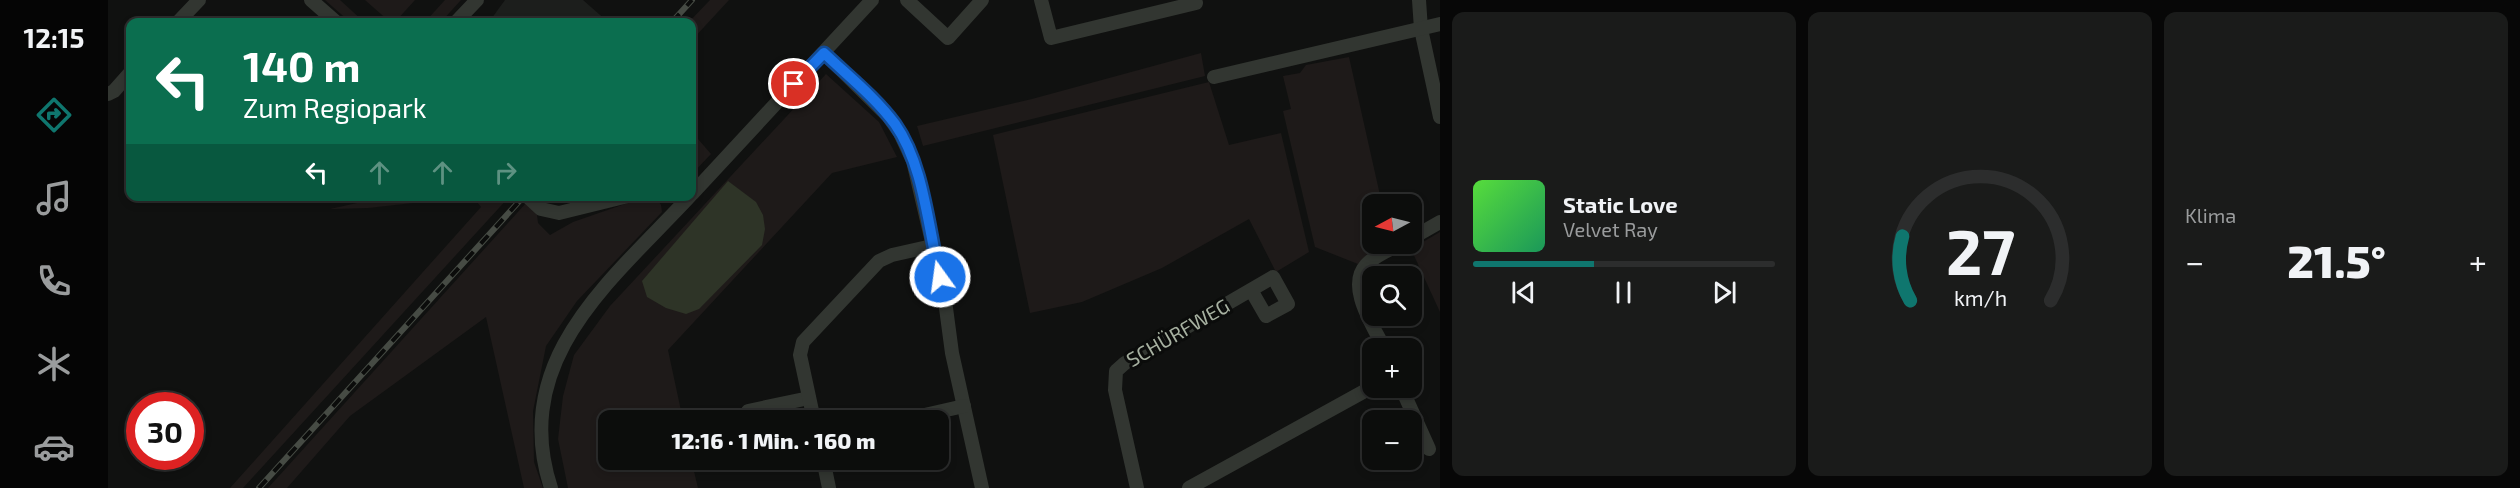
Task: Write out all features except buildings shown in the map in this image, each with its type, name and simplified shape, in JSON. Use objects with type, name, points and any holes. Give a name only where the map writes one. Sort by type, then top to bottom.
[{"type":"street","points":[[182,18],[199,0]]},
{"type":"street","points":[[311,0],[331,18]]},
{"type":"street","points":[[460,18],[477,0]]},
{"type":"street","points":[[696,187],[872,0]]},
{"type":"street","points":[[907,0],[948,38],[982,0]]},
{"type":"street","points":[[1041,0],[1051,38],[1158,6],[1196,3]]},
{"type":"street","points":[[1419,0],[1421,29],[1440,117]]},
{"type":"street","points":[[1214,77],[1440,24]]},
{"type":"street","points":[[824,53],[876,102],[900,133],[916,169],[944,292],[949,337],[982,488]]},
{"type":"street","points":[[108,94],[126,78]]},
{"type":"street","points":[[532,201],[546,211],[559,213],[608,201]]},
{"type":"street","points":[[551,488],[543,455],[542,423],[546,389],[557,355],[569,332],[591,303],[682,201]]},
{"type":"street","points":[[1422,232],[1440,222]]},
{"type":"street","points":[[812,410],[800,352],[802,342],[876,262],[892,255],[932,246]]},
{"type":"street","points":[[1379,338],[1361,298],[1359,281],[1367,264],[1384,254]]},
{"type":"street","name":"SCHÜRFWEG","points":[[1137,488],[1116,390],[1116,370],[1251,290]]},
{"type":"street","points":[[1189,488],[1362,393]]},
{"type":"street","points":[[753,410],[809,398]]},
{"type":"street","points":[[1406,398],[1429,449]]},
{"type":"street","points":[[946,410],[964,406]]},
{"type":"street","points":[[825,470],[829,488]]},
{"type":"shaded area","points":[[325,0],[340,0],[360,18],[345,18]]},
{"type":"shaded area","points":[[365,0],[415,0],[399,18],[385,18]]},
{"type":"shaded area","points":[[445,0],[461,0],[445,18],[429,18]]},
{"type":"shaded area","points":[[505,0],[583,0],[603,18],[492,18]]},
{"type":"shaded area","points":[[710,0],[729,0],[696,36],[696,18],[693,18]]},
{"type":"shaded area","points":[[1201,53],[1205,76],[923,146],[917,126],[1032,99]]},
{"type":"shaded area","points":[[1349,57],[1380,194],[1362,194],[1362,254],[1369,254],[1358,264],[1315,247],[1283,111],[1291,109],[1283,76],[1300,73],[1306,65]]},
{"type":"shaded area","points":[[826,74],[879,122],[897,157],[832,173],[668,350],[681,410],[598,410],[598,470],[694,470],[698,488],[568,488],[558,439],[563,396],[574,355],[610,306]]},
{"type":"shaded area","points":[[1209,82],[1229,145],[1281,133],[1309,252],[1276,272],[1249,219],[1162,268],[1082,302],[1030,313],[993,135]]},
{"type":"shaded area","points":[[696,137],[711,154],[696,170]]},
{"type":"shaded area","points":[[728,181],[756,202],[763,215],[765,229],[762,245],[699,309],[686,314],[666,308],[647,297],[642,281]]},
{"type":"shaded area","points":[[366,201],[431,201],[368,208],[330,209]]},
{"type":"shaded area","points":[[476,201],[505,201],[243,488],[230,488],[481,207]]},
{"type":"shaded area","points":[[633,201],[659,201],[661,205],[662,212],[577,301],[546,346],[533,411],[534,462],[543,488],[524,488],[486,317],[350,416],[287,488],[268,488],[526,203],[537,215],[538,223],[550,235],[573,222]]},
{"type":"shaded area","points":[[1440,232],[1440,312],[1422,273],[1422,266],[1419,266],[1413,254],[1422,254],[1422,243]]},
{"type":"railway","points":[[676,18],[692,0]]},
{"type":"railway","points":[[259,488],[519,201]]},
{"type":"route","points":[[794,84],[824,53],[876,102],[895,124],[910,151],[916,169],[940,277]]}]
